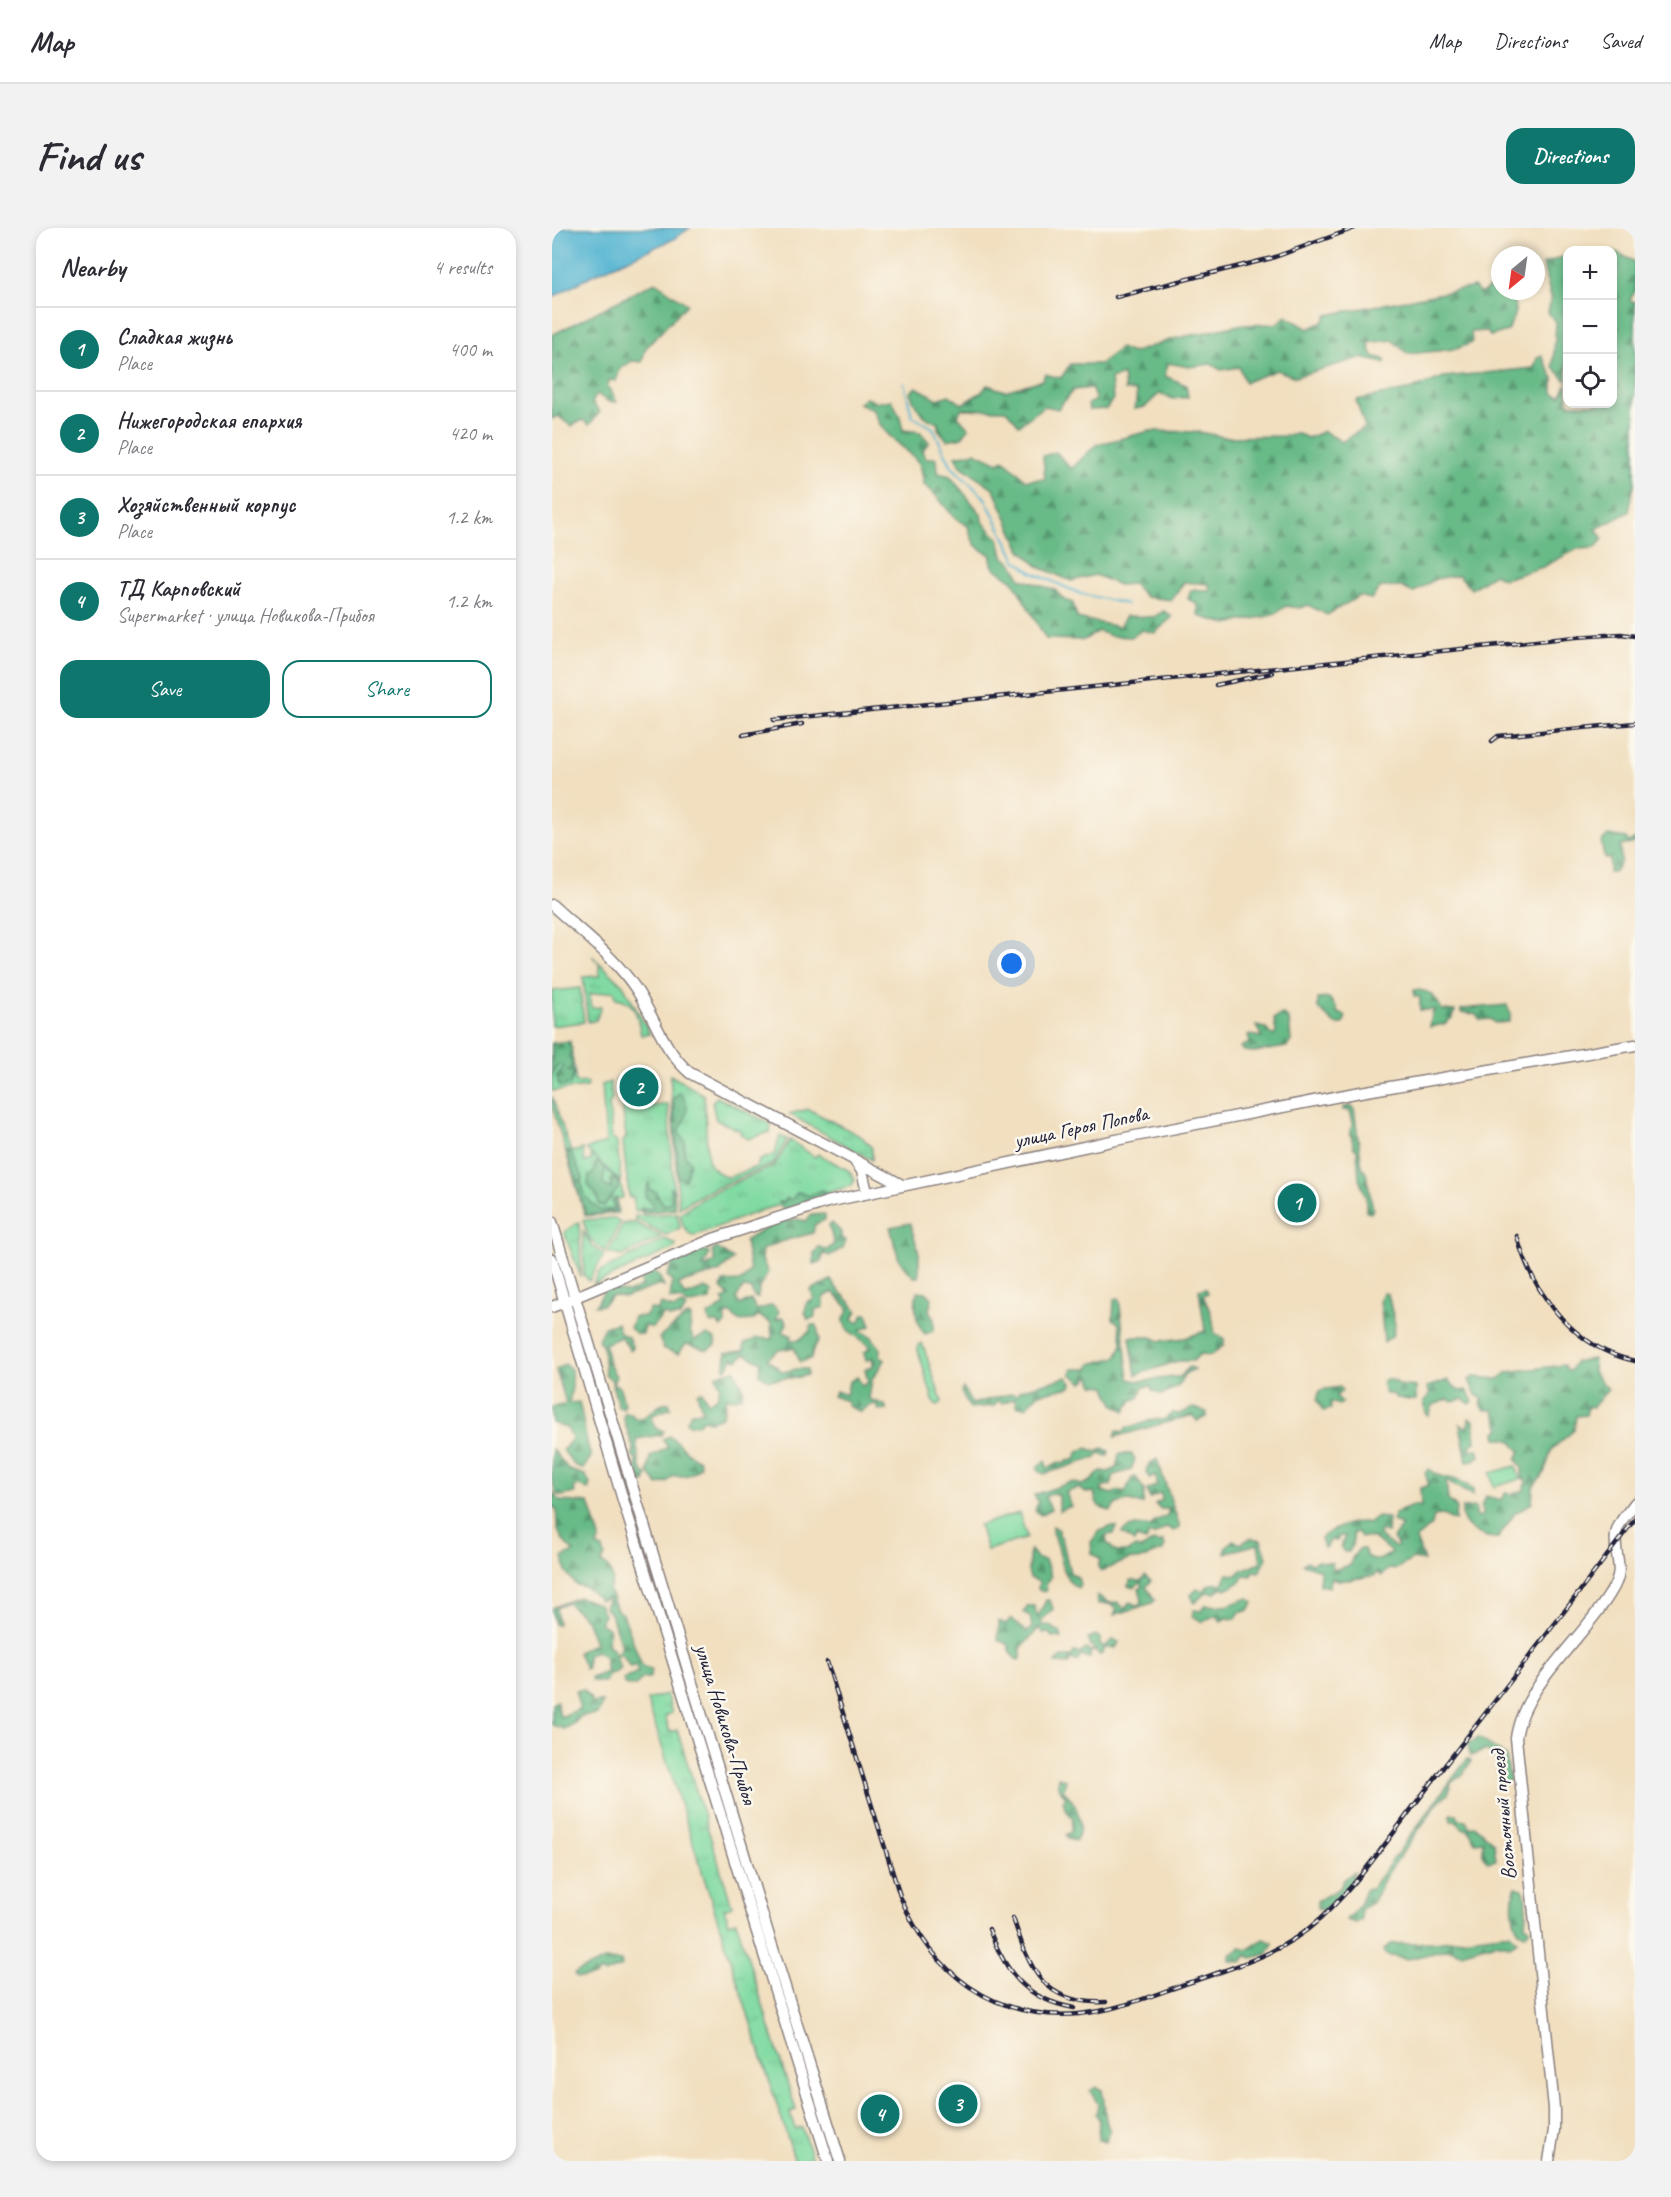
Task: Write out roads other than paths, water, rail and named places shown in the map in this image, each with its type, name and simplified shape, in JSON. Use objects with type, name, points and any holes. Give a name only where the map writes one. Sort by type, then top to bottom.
[{"type":"street","points":[[552,905],[624,974],[637,991],[671,1054],[690,1073],[902,1185]]},
{"type":"street","name":"улица Героя Попова","points":[[552,1308],[735,1230],[795,1210],[867,1192],[1355,1093],[1635,1045]]},
{"type":"street","points":[[853,1160],[862,1171],[867,1192]]},
{"type":"street","name":"улица Новикова-Прибоя","points":[[552,1222],[761,1911],[840,2161]]},
{"type":"street","name":"улица Новикова-Прибоя","points":[[552,1259],[828,2161]]},
{"type":"street","name":"Восточный проезд","points":[[1549,2161],[1554,2130],[1554,2108],[1516,1738],[1521,1716],[1531,1697],[1603,1605],[1617,1583],[1621,1566],[1616,1535],[1619,1524],[1635,1503]]},
{"type":"water","points":[[552,228],[690,228],[674,239],[592,275],[552,298]]},
{"type":"waterway","points":[[904,383],[912,416],[933,428],[952,467],[985,498],[1016,560],[1031,572],[1081,594],[1127,604]]},
{"type":"railway","points":[[1116,297],[1272,258],[1355,228]]},
{"type":"railway","points":[[774,720],[1576,637],[1621,634],[1635,636]]},
{"type":"railway","points":[[1216,685],[1272,673]]},
{"type":"railway","points":[[1492,741],[1498,736],[1635,723]]},
{"type":"railway","points":[[743,735],[802,724]]},
{"type":"railway","points":[[1517,1236],[1533,1278],[1559,1315],[1593,1344],[1613,1355],[1635,1361]]},
{"type":"railway","points":[[827,1662],[900,1896],[929,1948],[948,1969],[969,1986],[993,2000],[1019,2009],[1048,2014],[1093,2012],[1136,2001],[1259,1957],[1291,1941],[1320,1919],[1366,1869],[1635,1519]]},
{"type":"railway","points":[[1013,1918],[1026,1953],[1042,1981],[1067,1997],[1106,2002]]},
{"type":"railway","points":[[989,1929],[1003,1959],[1019,1982],[1042,1998],[1074,2008]]},
{"type":"place","name":"Нижегородская епархия","points":[[639,1087]]},
{"type":"place","name":"Сладкая жизнь","points":[[1297,1203]]},
{"type":"place","name":"Хозяйственный корпус","points":[[958,2104]]},
{"type":"place","name":"ТД Карповский","points":[[880,2114]]}]
